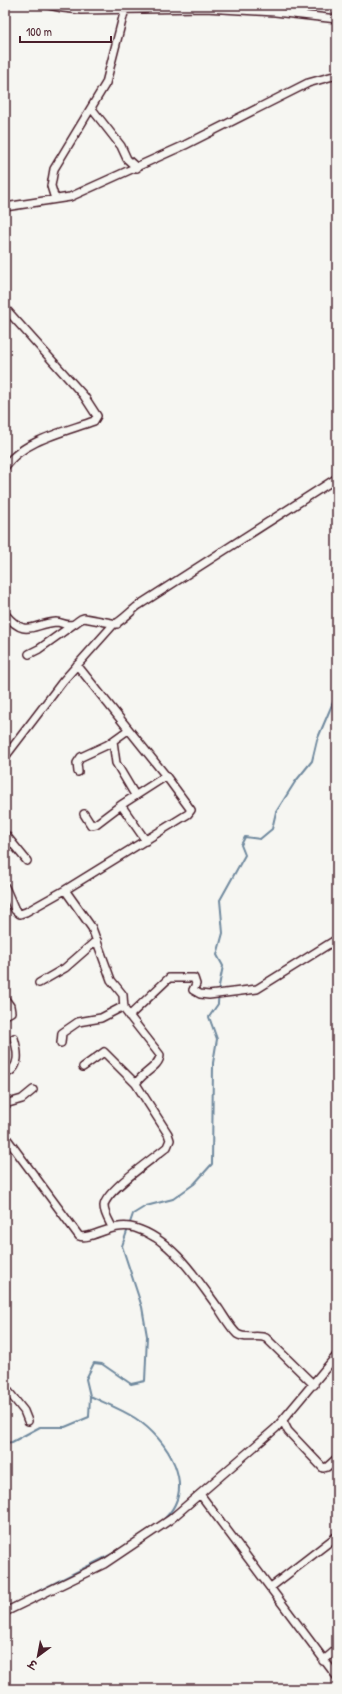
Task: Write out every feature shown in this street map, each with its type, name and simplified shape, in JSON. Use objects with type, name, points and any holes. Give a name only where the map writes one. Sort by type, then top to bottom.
[{"type":"street","points":[[49,5],[82,10],[204,8],[275,12],[337,19]]},
{"type":"street","points":[[55,199],[51,186],[58,161],[92,109],[110,75],[125,9]]},
{"type":"street","points":[[5,207],[70,197],[136,168],[285,94],[337,74]]},
{"type":"street","points":[[92,109],[122,146],[127,159],[136,168]]},
{"type":"street","points":[[5,308],[84,396],[97,416],[94,421],[53,435],[34,444],[15,457],[5,467]]},
{"type":"street","points":[[5,757],[40,710],[79,667],[106,632],[113,625],[117,624],[126,614],[337,478]]},
{"type":"street","points":[[5,614],[23,628],[32,629],[56,622],[68,625],[74,624]]},
{"type":"street","points":[[29,654],[39,649],[80,619],[84,618],[117,624]]},
{"type":"street","points":[[5,888],[15,910],[20,914],[26,912],[146,841],[188,814],[191,810],[188,804],[79,667]]},
{"type":"street","points":[[78,772],[77,763],[81,757],[97,751],[128,730]]},
{"type":"street","points":[[113,741],[116,763],[135,795]]},
{"type":"street","points":[[84,814],[92,826],[135,795],[166,776]]},
{"type":"street","points":[[121,805],[146,841]]},
{"type":"street","points":[[5,834],[27,861]]},
{"type":"street","points":[[65,890],[92,928],[111,980],[123,995],[124,1006],[129,1016],[160,1055],[158,1062],[140,1077],[136,1084]]},
{"type":"street","points":[[129,1016],[169,978],[194,978],[196,984],[193,990],[200,994],[209,995],[214,993],[257,989],[337,939]]},
{"type":"street","points":[[38,984],[65,968],[97,940]]},
{"type":"street","points":[[5,999],[10,1006],[11,1012],[5,1015]]},
{"type":"street","points":[[62,1043],[62,1033],[78,1022],[101,1018],[124,1006]]},
{"type":"street","points":[[5,1074],[12,1071],[16,1065],[17,1049],[14,1038]]},
{"type":"street","points":[[83,1068],[104,1052],[136,1084],[168,1134],[170,1140],[167,1147],[120,1184],[108,1197],[104,1210],[112,1226]]},
{"type":"street","points":[[5,1104],[22,1099],[33,1090]]},
{"type":"street","points":[[5,1136],[76,1233],[86,1237],[112,1226],[133,1227],[151,1235],[162,1243],[188,1269],[237,1334],[244,1337],[262,1336],[266,1338],[314,1385]]},
{"type":"street","points":[[5,1612],[104,1564],[161,1527],[283,1421],[337,1356]]},
{"type":"street","points":[[5,1387],[24,1411],[28,1421]]},
{"type":"street","points":[[283,1421],[288,1431],[324,1468],[337,1458]]},
{"type":"street","points":[[200,1494],[298,1622],[323,1661],[337,1677]]},
{"type":"street","points":[[271,1587],[337,1536]]},
{"type":"street","points":[[323,1661],[337,1649]]},
{"type":"waterway","points":[[5,1443],[12,1442],[40,1427],[65,1427],[89,1417],[90,1396],[86,1379],[94,1363],[102,1364],[131,1384],[145,1381],[147,1336],[142,1307],[122,1246],[133,1214],[146,1206],[173,1199],[194,1184],[212,1164],[213,1063],[217,1039],[209,1017],[218,1004],[219,986],[223,966],[217,955],[223,933],[220,900],[245,855],[241,845],[245,837],[260,839],[272,829],[276,812],[295,782],[312,761],[317,740],[337,693]]},
{"type":"waterway","points":[[90,1396],[135,1418],[158,1438],[167,1451],[174,1464],[178,1479],[178,1493],[173,1507],[163,1520]]},
{"type":"waterway","points":[[31,1595],[112,1554],[148,1530]]},
{"type":"waterway","points":[[5,1608],[22,1600]]}]
